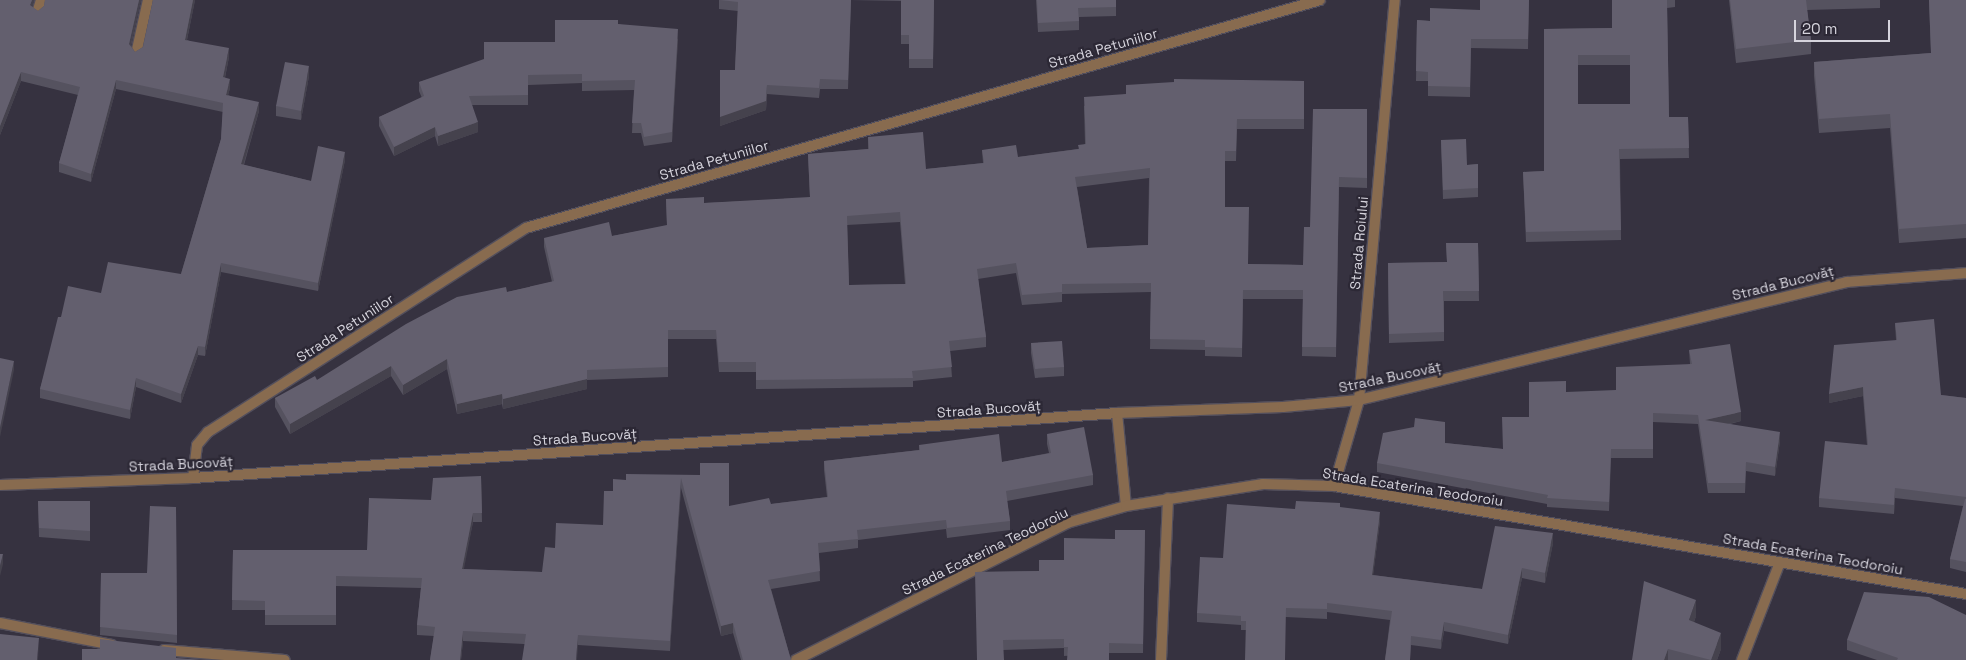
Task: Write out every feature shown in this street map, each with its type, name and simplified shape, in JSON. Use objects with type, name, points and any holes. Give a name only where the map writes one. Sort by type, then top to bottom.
[{"type":"street","points":[[37,13],[41,0]]},
{"type":"street","points":[[136,54],[148,0]]},
{"type":"street","name":"Strada Petuniilor","points":[[193,478],[197,445],[208,432],[526,228],[1320,0]]},
{"type":"street","name":"Strada Roiului","points":[[1334,486],[1359,400],[1395,0]]},
{"type":"street","name":"Strada Bucovăț","points":[[0,485],[193,478],[1117,413],[1283,407],[1359,400],[1847,282],[1966,273]]},
{"type":"street","points":[[1117,413],[1126,506]]},
{"type":"street","name":"Strada Ecaterina Teodoroiu","points":[[796,660],[1067,524],[1126,506],[1263,484],[1334,486],[1966,594]]},
{"type":"street","points":[[1160,660],[1168,498]]},
{"type":"street","points":[[1742,660],[1780,562]]},
{"type":"street","points":[[0,623],[126,646]]},
{"type":"street","points":[[156,649],[285,660]]},
{"type":"building","points":[[0,0],[32,0],[30,5],[38,11],[44,6],[45,0],[139,0],[129,44],[135,52],[143,47],[153,0],[193,0],[185,40],[229,48],[223,77],[230,79],[226,95],[259,102],[241,164],[311,181],[318,146],[345,152],[318,283],[221,263],[205,347],[198,346],[181,394],[136,378],[130,410],[40,389],[58,317],[61,317],[68,286],[101,293],[108,262],[181,274],[221,139],[223,103],[116,80],[91,174],[59,163],[80,87],[21,72],[0,126]]},
{"type":"building","points":[[720,0],[851,0],[848,80],[820,79],[819,88],[767,85],[766,101],[720,117],[720,70],[735,70],[738,2]]},
{"type":"building","points":[[901,0],[934,0],[933,59],[909,59],[909,35],[901,35]]},
{"type":"building","points":[[1037,0],[1116,0],[1116,7],[1078,8],[1079,21],[1038,23]]},
{"type":"building","points":[[1480,0],[1529,0],[1528,39],[1471,39],[1470,87],[1428,86],[1428,72],[1416,71],[1417,20],[1430,21],[1430,8],[1480,10]]},
{"type":"building","points":[[1612,0],[1667,0],[1669,117],[1688,117],[1689,148],[1619,149],[1621,230],[1526,232],[1523,172],[1544,171],[1544,29],[1612,28]],"holes":[[[1578,55],[1630,55],[1630,104],[1578,104]]]},
{"type":"building","points":[[1730,0],[1806,0],[1811,40],[1736,49]]},
{"type":"building","points":[[1929,0],[1966,0],[1966,224],[1899,229],[1890,114],[1819,119],[1814,62],[1931,53]]},
{"type":"building","points":[[555,20],[618,20],[618,24],[678,29],[672,132],[644,137],[641,123],[632,123],[635,80],[582,81],[582,74],[528,75],[528,95],[469,96],[478,122],[438,136],[435,127],[394,147],[379,117],[424,96],[419,82],[484,59],[484,42],[555,42]]},
{"type":"building","points":[[285,62],[309,66],[301,111],[276,106]]},
{"type":"building","points":[[1174,79],[1304,81],[1304,119],[1237,119],[1236,151],[1225,151],[1225,207],[1249,207],[1248,264],[1303,265],[1304,227],[1310,227],[1313,109],[1367,109],[1367,178],[1339,177],[1336,347],[1302,347],[1303,290],[1243,290],[1242,348],[1205,347],[1205,340],[1150,339],[1151,283],[1062,284],[1062,292],[1022,295],[1016,263],[977,269],[986,337],[949,341],[952,367],[912,371],[913,378],[756,380],[756,362],[719,362],[716,330],[668,330],[668,367],[587,370],[587,379],[503,399],[502,394],[457,404],[447,359],[403,385],[391,366],[290,424],[275,398],[315,376],[317,380],[406,324],[457,297],[506,287],[507,292],[554,281],[544,238],[609,222],[612,236],[667,225],[666,199],[704,197],[704,203],[810,197],[808,154],[869,149],[868,137],[923,132],[926,169],[984,163],[982,150],[1016,145],[1018,157],[1079,149],[1078,145],[1086,144],[1084,97],[1126,94],[1126,85],[1174,82]],"holes":[[[1150,168],[1148,245],[1087,248],[1075,177]],[[900,212],[906,284],[849,285],[847,216]]]},
{"type":"building","points":[[1466,139],[1467,165],[1478,164],[1478,188],[1443,190],[1441,140]]},
{"type":"building","points":[[1446,243],[1478,243],[1479,291],[1443,291],[1444,332],[1389,334],[1388,263],[1447,262]]},
{"type":"building","points":[[1934,319],[1941,395],[1966,398],[1966,497],[1895,488],[1894,505],[1819,498],[1825,441],[1868,445],[1863,387],[1829,394],[1834,345],[1897,340],[1895,323]]},
{"type":"building","points":[[1062,341],[1064,367],[1035,369],[1031,343]]},
{"type":"building","points":[[1730,344],[1741,412],[1705,420],[1780,432],[1775,467],[1746,462],[1745,483],[1708,483],[1698,415],[1653,413],[1653,449],[1611,449],[1609,502],[1547,498],[1548,495],[1377,463],[1383,433],[1414,427],[1415,418],[1445,422],[1445,443],[1503,449],[1502,417],[1529,417],[1529,382],[1566,381],[1566,392],[1616,390],[1616,367],[1692,364],[1689,350]]},
{"type":"building","points":[[0,358],[14,361],[0,428]]},
{"type":"building","points":[[1084,427],[1093,475],[1006,491],[1010,521],[947,528],[946,520],[857,530],[858,539],[818,543],[820,571],[768,580],[791,660],[743,660],[733,623],[721,626],[681,478],[670,641],[578,635],[576,660],[522,660],[526,634],[463,631],[460,660],[430,660],[435,627],[417,625],[422,578],[336,576],[336,615],[265,615],[265,601],[232,600],[233,550],[367,550],[369,498],[431,500],[433,478],[481,476],[482,513],[473,513],[462,569],[542,572],[545,547],[555,548],[556,523],[603,525],[604,491],[613,491],[613,479],[626,480],[626,474],[700,475],[700,463],[729,463],[729,506],[769,498],[771,504],[828,497],[824,461],[920,450],[919,445],[999,434],[1002,462],[1051,453],[1047,434]]},
{"type":"building","points":[[1966,499],[1966,562],[1950,559]]},
{"type":"building","points":[[38,501],[90,501],[90,531],[39,528]]},
{"type":"building","points":[[1296,501],[1340,503],[1340,507],[1380,512],[1372,575],[1482,589],[1495,526],[1553,533],[1545,573],[1522,568],[1508,635],[1444,622],[1441,640],[1411,636],[1410,660],[1385,660],[1392,611],[1327,603],[1327,609],[1286,608],[1285,660],[1245,660],[1246,621],[1241,621],[1241,616],[1197,613],[1200,557],[1223,558],[1227,504],[1295,509]]},
{"type":"building","points":[[150,506],[176,507],[177,635],[100,627],[101,573],[147,573]]},
{"type":"building","points":[[1115,530],[1145,530],[1143,644],[1109,643],[1109,660],[1067,660],[1068,647],[1064,647],[1064,639],[1003,640],[1004,660],[977,660],[975,572],[1039,571],[1039,560],[1064,560],[1064,538],[1115,539]]},
{"type":"building","points":[[0,554],[3,554],[0,566]]},
{"type":"building","points":[[1644,581],[1696,600],[1689,620],[1721,633],[1711,660],[1668,649],[1664,660],[1632,660]]},
{"type":"building","points":[[1864,592],[1929,597],[1966,615],[1966,660],[1897,660],[1898,658],[1847,640]]},
{"type":"building","points":[[0,634],[39,638],[37,660],[0,660]]},
{"type":"building","points":[[100,639],[176,648],[176,658],[204,660],[82,660],[82,649],[100,649]]}]
